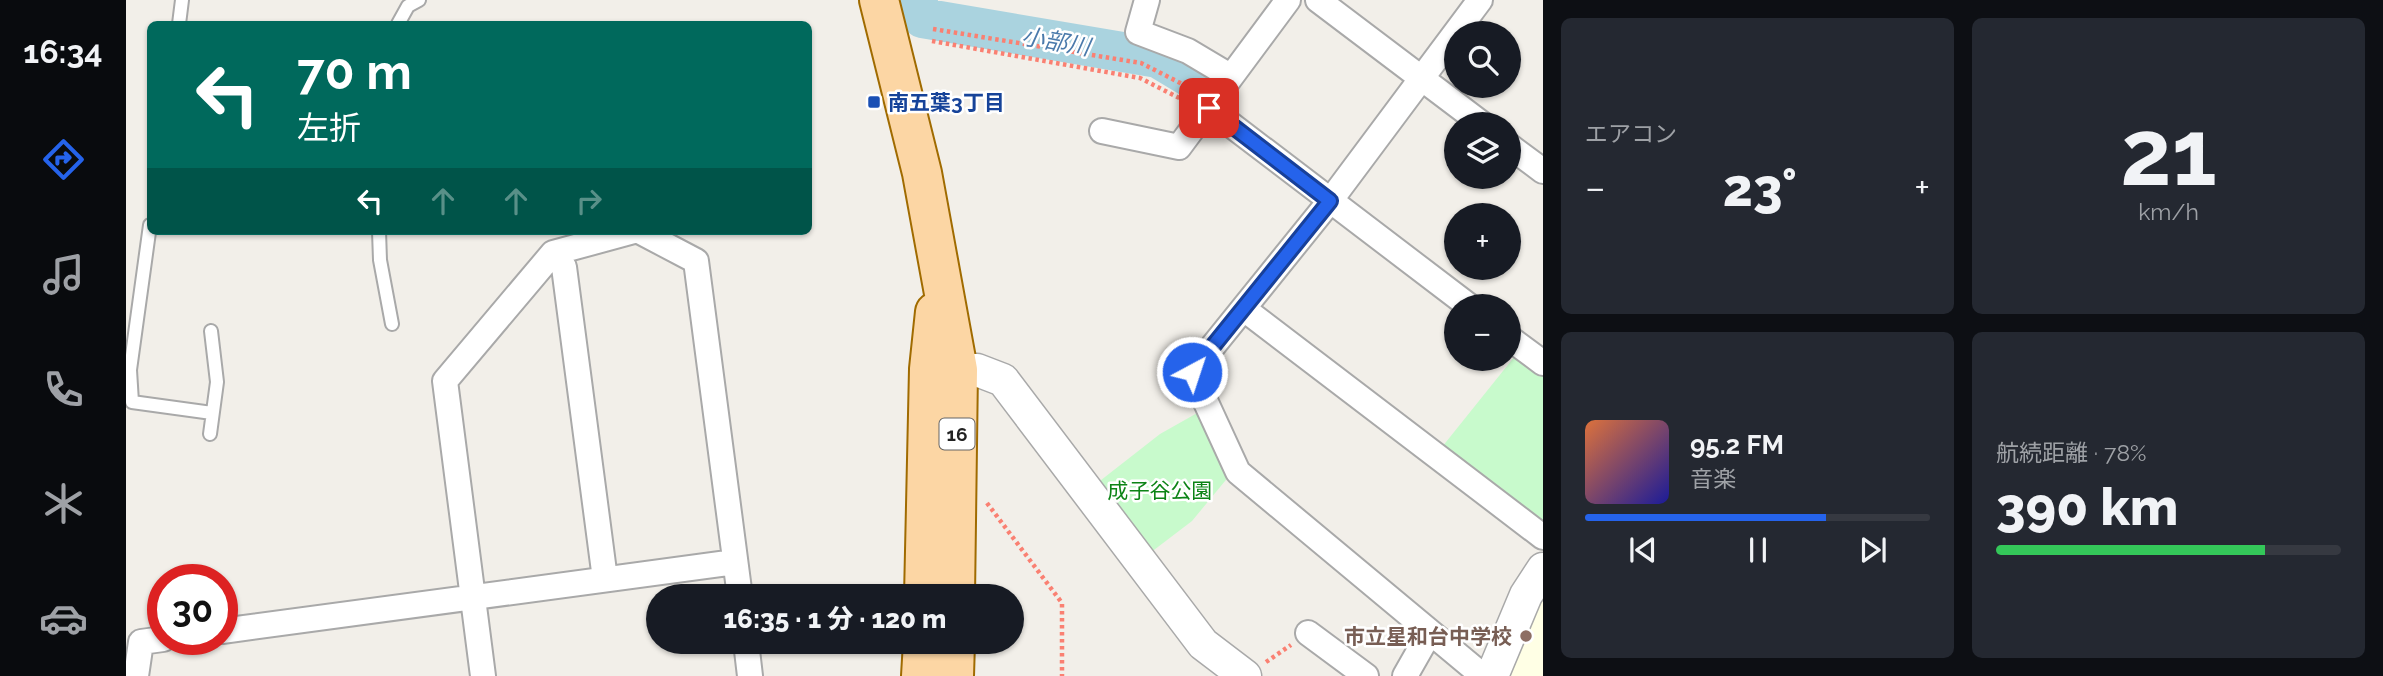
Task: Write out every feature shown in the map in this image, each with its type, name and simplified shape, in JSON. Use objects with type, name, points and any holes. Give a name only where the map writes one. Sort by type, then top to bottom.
[{"type":"main road","name":"16","points":[[879,0],[922,173],[940,272],[954,584]]},
{"type":"main road","name":"16","points":[[925,584],[944,370]]},
{"type":"main road","points":[[921,676],[922,654]]},
{"type":"main road","points":[[954,676],[955,654]]},
{"type":"street","points":[[1147,0],[1138,32],[1188,51],[1230,76]]},
{"type":"street","points":[[1102,131],[1179,147],[1288,0]]},
{"type":"street","points":[[1318,0],[1466,112]]},
{"type":"street","points":[[1480,0],[1330,201],[1192,372],[1238,472],[1483,676]]},
{"type":"street","points":[[1209,108],[1453,294]]},
{"type":"street","points":[[1521,155],[1543,172]]},
{"type":"street","points":[[483,676],[445,381],[553,253],[619,235]]},
{"type":"street","points":[[647,235],[696,261],[738,584]]},
{"type":"street","points":[[553,253],[564,267],[604,579]]},
{"type":"street","points":[[1244,309],[1543,537]]},
{"type":"street","points":[[1521,347],[1543,363]]},
{"type":"street","points":[[944,370],[977,370],[1003,380],[1203,644],[1251,672]]},
{"type":"street","points":[[238,629],[735,562]]},
{"type":"street","points":[[1492,676],[1526,596],[1543,569]]},
{"type":"street","points":[[1405,676],[1430,632]]},
{"type":"street","points":[[1308,633],[1366,676]]},
{"type":"street","points":[[136,676],[141,642],[147,641]]},
{"type":"street","points":[[747,654],[750,676]]},
{"type":"lane","points":[[180,21],[183,0]]},
{"type":"lane","points":[[400,21],[408,6],[419,0]]},
{"type":"lane","points":[[148,235],[128,370],[132,402],[212,413]]},
{"type":"lane","points":[[379,235],[380,260],[392,324]]},
{"type":"lane","points":[[210,434],[217,382],[211,331]]},
{"type":"path","points":[[933,29],[1141,63],[1197,91],[1209,108]]},
{"type":"path","points":[[932,41],[1140,78],[1191,104],[1209,108]]},
{"type":"path","points":[[985,500],[1062,603],[1062,676]]},
{"type":"path","points":[[1251,672],[1308,633]]},
{"type":"shaded area","name":"市立星和台中学校","points":[[1543,569],[1543,676],[1492,676]]},
{"type":"green space","points":[[1521,360],[1543,376],[1543,522],[1442,447],[1503,371],[1521,371]]},
{"type":"green space","name":"成子谷公園","points":[[1199,412],[1230,475],[1192,521],[1150,553],[1096,484],[1160,434]]},
{"type":"waterway","name":"小部川","points":[[917,0],[922,18],[1158,58],[1203,85]]},
{"type":"place","name":"南五葉3丁目","points":[[874,102]]},
{"type":"place","name":"市立星和台中学校","points":[[1526,636]]},
{"type":"route","points":[[1192,372],[1330,201],[1209,108]]}]
